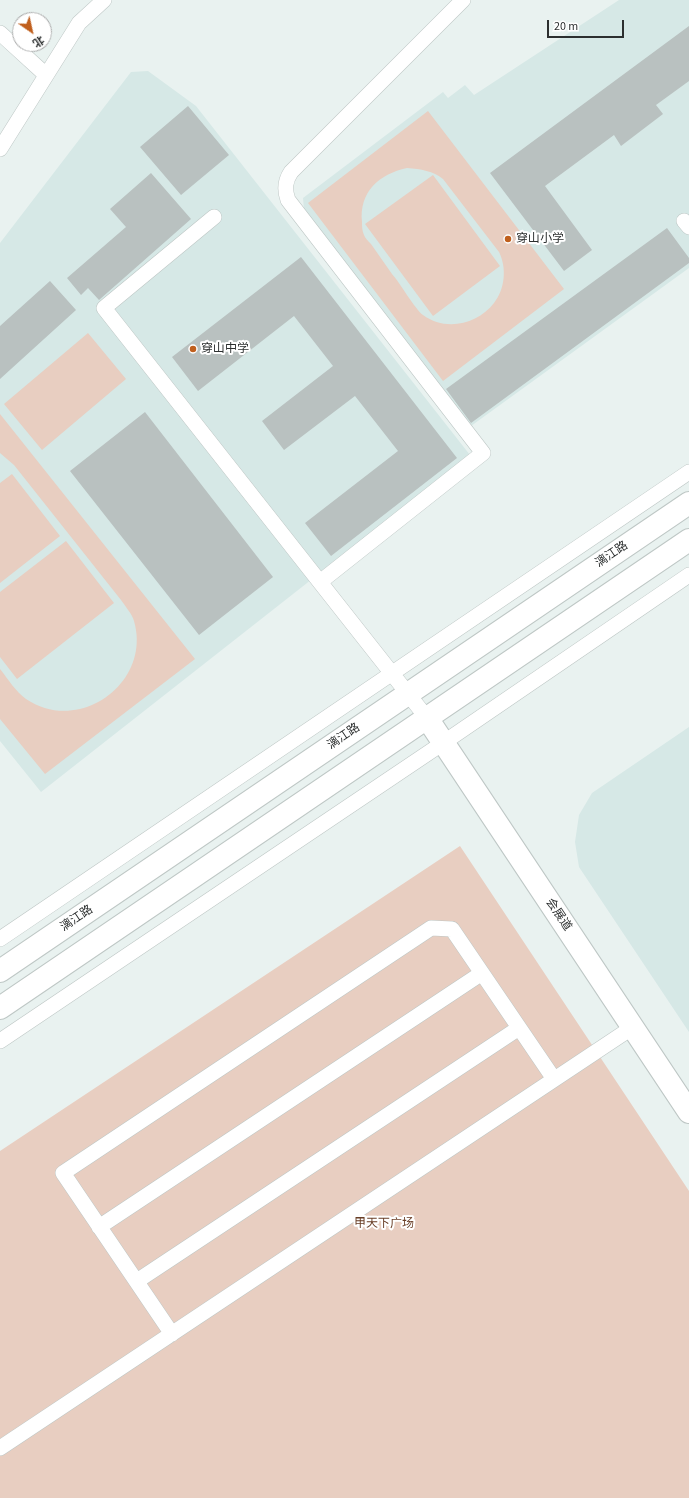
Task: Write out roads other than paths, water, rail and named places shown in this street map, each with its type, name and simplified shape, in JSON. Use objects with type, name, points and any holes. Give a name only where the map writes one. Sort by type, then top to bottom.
[{"type":"main road","name":"漓江路","points":[[0,971],[689,503]]},
{"type":"main road","points":[[0,1008],[689,540]]},
{"type":"main road","name":"会展道","points":[[427,718],[689,1112]]},
{"type":"lane","points":[[0,149],[79,23],[104,0]]},
{"type":"lane","points":[[320,582],[483,453],[288,200],[286,184],[291,172],[463,0]]},
{"type":"lane","points":[[0,33],[46,75]]},
{"type":"lane","points":[[214,217],[104,308],[427,718]]},
{"type":"lane","points":[[0,939],[689,472]]},
{"type":"lane","points":[[0,1041],[689,575]]},
{"type":"lane","points":[[172,1334],[63,1173],[76,1164],[431,928],[452,929],[554,1079]]},
{"type":"lane","points":[[99,1226],[482,972]]},
{"type":"lane","points":[[0,1448],[633,1027]]},
{"type":"lane","points":[[137,1281],[519,1028]]},
{"type":"place","name":"穿山小学","points":[[508,239]]},
{"type":"place","name":"穿山中学","points":[[193,349]]},
{"type":"park label","name":"甲天下广场","points":[[384,1224]]}]
